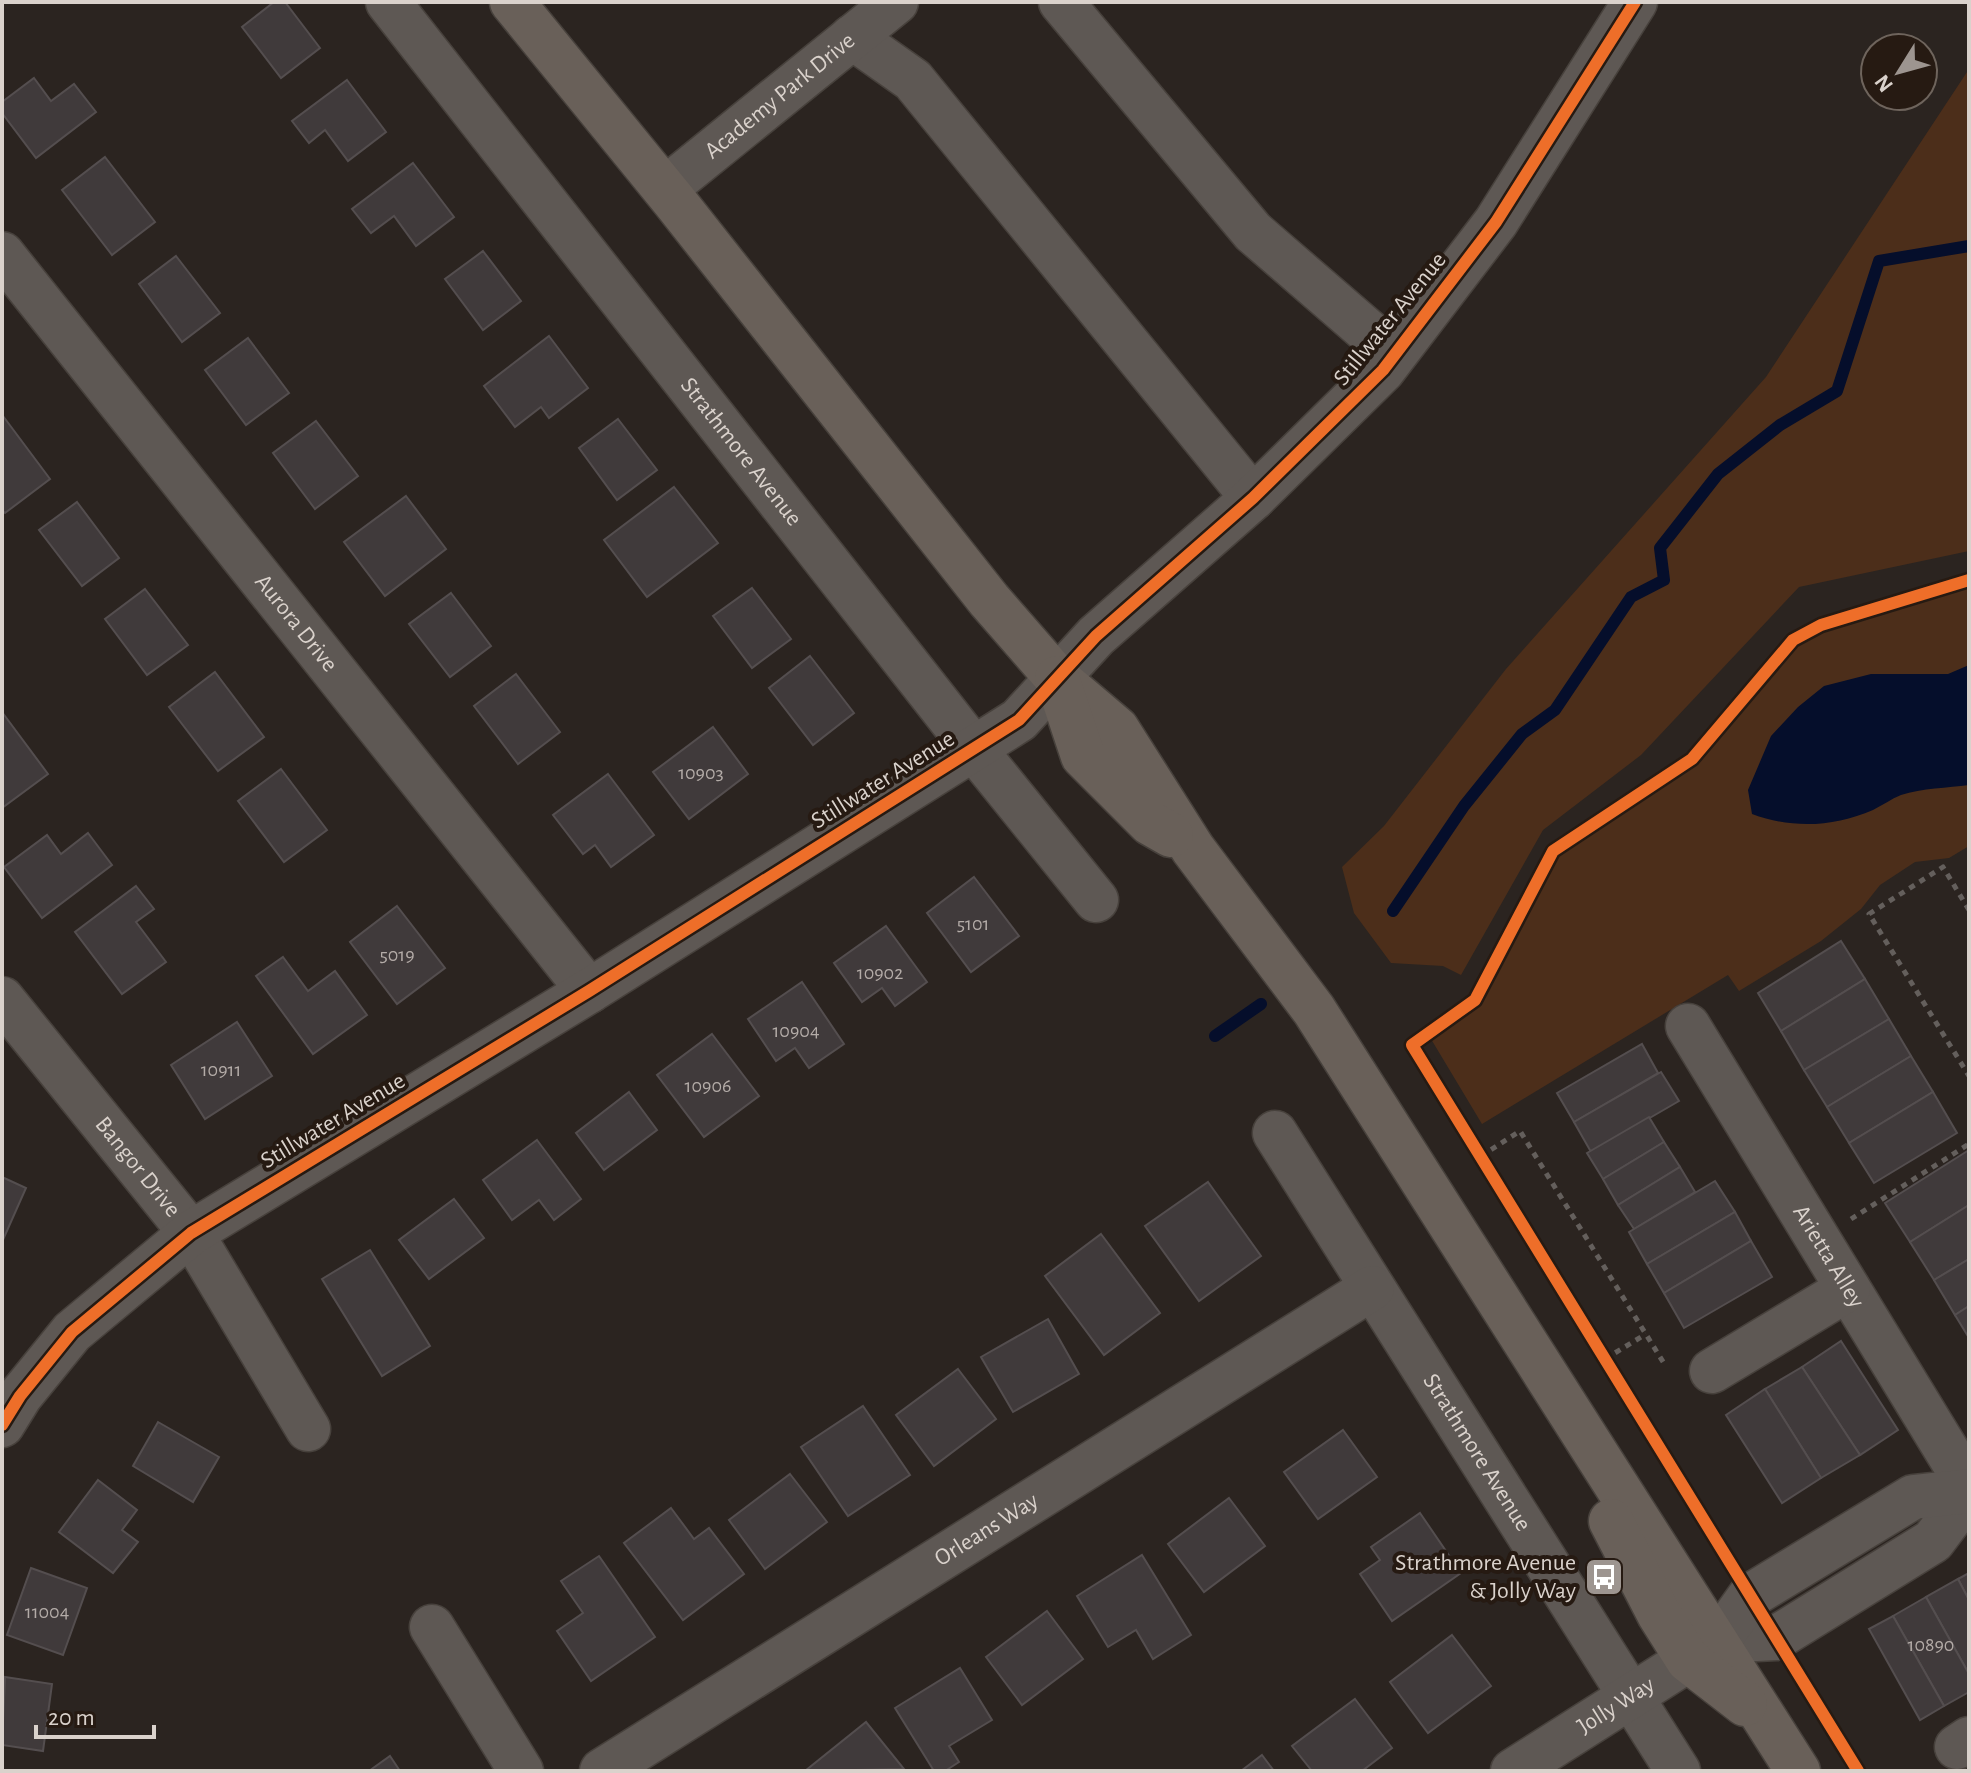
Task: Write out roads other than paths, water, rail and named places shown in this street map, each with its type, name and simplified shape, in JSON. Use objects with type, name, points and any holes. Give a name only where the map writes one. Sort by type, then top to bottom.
[{"type":"main road","points":[[512,2],[665,189],[989,600],[1057,678],[1083,756],[1150,823],[1193,849],[1314,1010],[1562,1400],[1599,1498],[1659,1614],[1703,1651],[1768,1722],[1798,1771]]},
{"type":"street","name":"Strathmore Avenue","points":[[388,2],[1096,900]]},
{"type":"street","name":"Academy Park Drive","points":[[665,189],[896,2]]},
{"type":"street","points":[[1061,2],[1253,232],[1394,354]]},
{"type":"street","name":"Stillwater Avenue","points":[[2,1425],[20,1396],[72,1332],[191,1233],[589,991],[1019,720],[1096,636],[1253,498],[1394,354],[1496,222],[1635,2]]},
{"type":"street","points":[[852,37],[913,80],[1253,498]]},
{"type":"street","name":"Aurora Drive","points":[[2,254],[589,991]]},
{"type":"street","name":"Bangor Drive","points":[[2,999],[191,1233],[308,1429]]},
{"type":"street","name":"Arietta Alley","points":[[1688,1026],[1969,1490]]},
{"type":"street","name":"Strathmore Avenue","points":[[1275,1133],[1678,1771]]},
{"type":"street","name":"Orleans Way","points":[[602,1771],[1372,1288]]},
{"type":"street","points":[[1712,1371],[1848,1289]]},
{"type":"street","points":[[1703,1651],[1750,1596],[1913,1497],[1969,1490]]},
{"type":"street","points":[[432,1627],[521,1771]]},
{"type":"street","name":"Jolly Way","points":[[1513,1771],[1703,1651]]},
{"type":"water","points":[[1969,665],[1969,785],[1909,793],[1858,816],[1828,823],[1798,824],[1752,814],[1748,790],[1771,736],[1798,707],[1824,686],[1871,674],[1948,674]]},
{"type":"waterway","points":[[1393,911],[1464,806],[1522,734],[1555,710],[1631,597],[1664,580],[1660,548],[1718,474],[1780,425],[1837,391],[1879,261],[1969,246]]},
{"type":"waterway","points":[[1215,1036],[1261,1004]]},
{"type":"place","name":"Strathmore Avenue & Jolly Way","points":[[1604,1577]]}]
